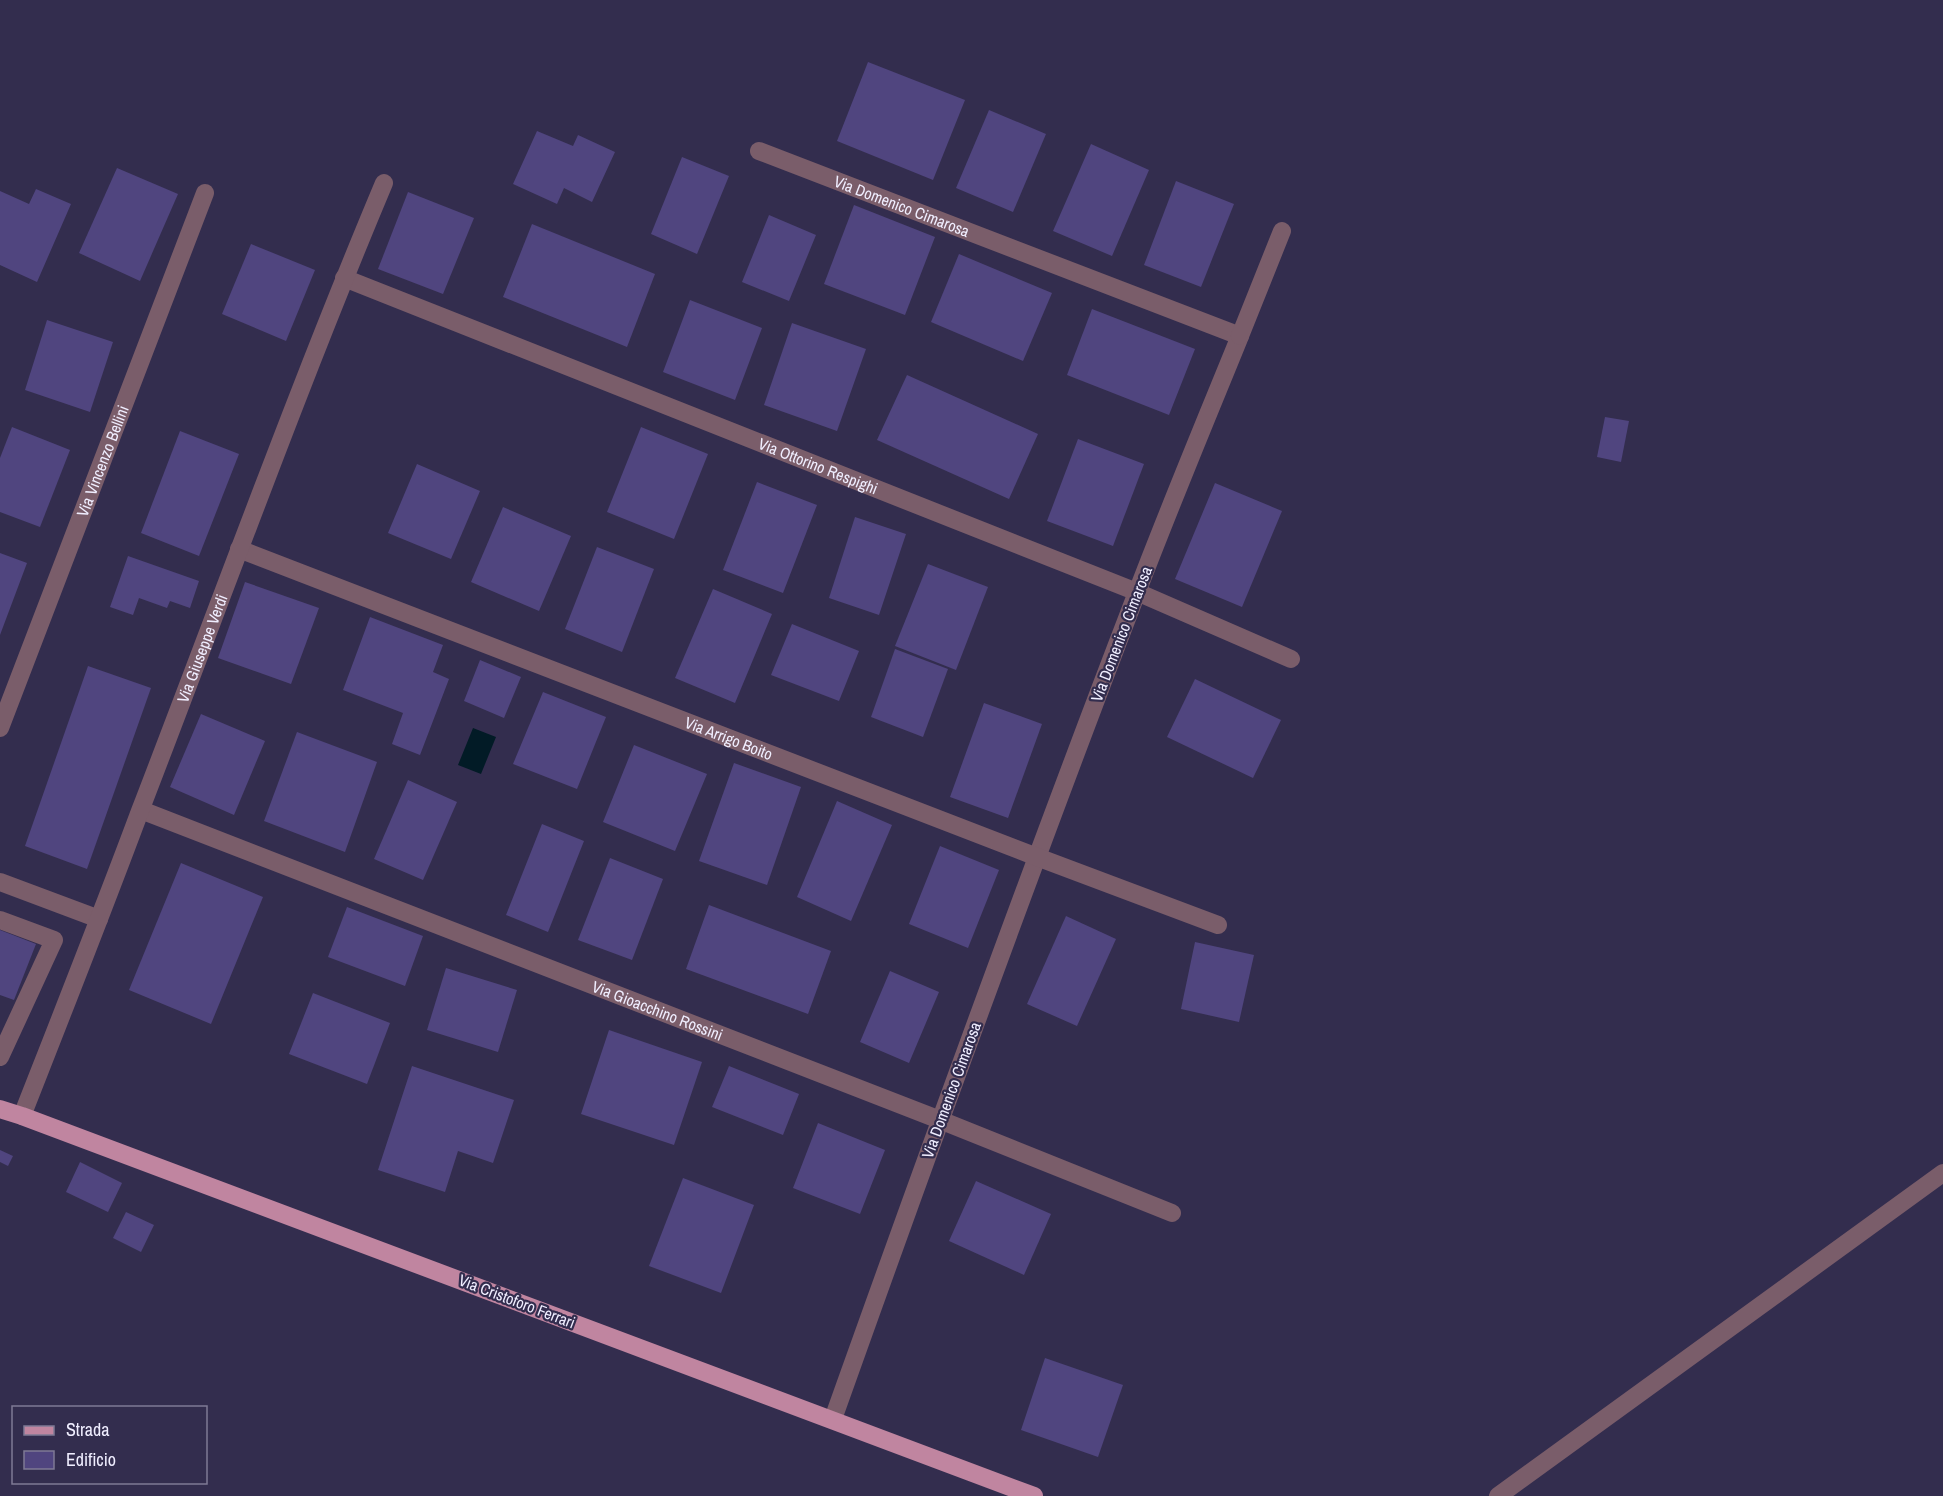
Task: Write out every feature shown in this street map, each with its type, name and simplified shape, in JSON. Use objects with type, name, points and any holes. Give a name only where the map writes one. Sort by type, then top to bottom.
[{"type":"main road","name":"Via Cristoforo Ferrari","points":[[0,1109],[1034,1496]]},
{"type":"street","name":"Via Domenico Cimarosa","points":[[759,151],[1240,336],[1137,592],[1037,857],[833,1419]]},
{"type":"street","name":"Via Giuseppe Verdi","points":[[22,1116],[344,278],[384,183]]},
{"type":"street","name":"Via Vincenzo Bellini","points":[[0,728],[205,193]]},
{"type":"street","points":[[1240,336],[1282,231]]},
{"type":"street","name":"Via Ottorino Respighi","points":[[344,278],[1137,592],[1291,659]]},
{"type":"street","name":"Via Arrigo Boito","points":[[239,549],[1037,857],[1218,924]]},
{"type":"street","name":"Via Gioacchino Rossini","points":[[141,810],[940,1120],[1172,1213]]},
{"type":"street","points":[[0,882],[99,919]]},
{"type":"street","points":[[0,920],[54,940],[0,1056]]},
{"type":"street","points":[[1498,1496],[1943,1173]]},
{"type":"water","points":[[473,728],[496,737],[481,774],[458,765]]},
{"type":"building","points":[[868,62],[965,100],[933,180],[837,141]]},
{"type":"building","points":[[989,110],[1046,134],[1013,212],[956,188]]},
{"type":"building","points":[[537,131],[573,146],[578,135],[615,152],[592,202],[564,188],[557,204],[513,184]]},
{"type":"building","points":[[1091,144],[1149,170],[1112,256],[1053,231]]},
{"type":"building","points":[[682,157],[729,176],[697,254],[651,234]]},
{"type":"building","points":[[117,168],[178,194],[140,281],[79,253]]},
{"type":"building","points":[[1176,181],[1234,204],[1201,287],[1144,265]]},
{"type":"building","points":[[36,189],[71,204],[37,282],[0,265],[0,191],[29,204]]},
{"type":"building","points":[[408,192],[474,218],[443,294],[378,269]]},
{"type":"building","points":[[854,205],[935,237],[905,315],[824,284]]},
{"type":"building","points":[[769,215],[816,235],[789,301],[742,282]]},
{"type":"building","points":[[532,224],[655,274],[627,347],[503,297]]},
{"type":"building","points":[[251,244],[315,270],[286,341],[222,314]]},
{"type":"building","points":[[959,254],[1052,293],[1023,361],[931,322]]},
{"type":"building","points":[[690,300],[762,328],[735,400],[663,372]]},
{"type":"building","points":[[1092,309],[1195,349],[1169,415],[1067,375]]},
{"type":"building","points":[[47,320],[113,342],[90,412],[25,390]]},
{"type":"building","points":[[792,323],[866,349],[837,431],[764,405]]},
{"type":"building","points":[[907,375],[1038,434],[1009,499],[877,440]]},
{"type":"building","points":[[1605,417],[1629,421],[1621,462],[1597,457]]},
{"type":"building","points":[[12,427],[70,450],[40,527],[0,512],[0,458]]},
{"type":"building","points":[[641,427],[708,454],[674,539],[607,512]]},
{"type":"building","points":[[180,431],[239,454],[199,556],[141,533]]},
{"type":"building","points":[[1078,439],[1144,464],[1113,546],[1047,521]]},
{"type":"building","points":[[417,464],[480,491],[451,559],[388,533]]},
{"type":"building","points":[[757,482],[817,505],[783,593],[723,570]]},
{"type":"building","points":[[1215,483],[1282,511],[1242,607],[1175,579]]},
{"type":"building","points":[[503,507],[571,536],[539,611],[471,582]]},
{"type":"building","points":[[855,517],[906,534],[879,615],[829,598]]},
{"type":"building","points":[[597,547],[654,569],[622,652],[565,629]]},
{"type":"building","points":[[0,553],[27,563],[0,635]]},
{"type":"building","points":[[128,556],[199,581],[190,608],[170,601],[167,608],[139,598],[133,615],[110,607]]},
{"type":"building","points":[[928,564],[988,587],[956,670],[895,646]]},
{"type":"building","points":[[245,582],[319,608],[291,684],[218,658]]},
{"type":"building","points":[[713,589],[772,614],[735,703],[675,678]]},
{"type":"building","points":[[370,617],[443,645],[433,672],[449,679],[420,755],[392,744],[403,713],[343,690]]},
{"type":"building","points":[[792,624],[859,651],[839,701],[771,675]]},
{"type":"building","points":[[895,649],[948,669],[923,737],[871,717]]},
{"type":"building","points":[[480,660],[521,677],[504,718],[464,701]]},
{"type":"building","points":[[88,666],[151,688],[87,869],[25,846]]},
{"type":"building","points":[[1195,679],[1281,720],[1253,778],[1167,737]]},
{"type":"building","points":[[543,692],[606,717],[577,789],[513,764]]},
{"type":"building","points":[[984,703],[1042,724],[1008,818],[950,797]]},
{"type":"building","points":[[201,714],[265,741],[234,815],[170,787]]},
{"type":"building","points":[[297,732],[377,762],[345,852],[264,821]]},
{"type":"building","points":[[634,745],[707,774],[675,851],[603,822]]},
{"type":"building","points":[[734,763],[801,787],[767,885],[699,861]]},
{"type":"building","points":[[408,780],[457,802],[423,880],[374,859]]},
{"type":"building","points":[[837,801],[892,825],[851,921],[797,897]]},
{"type":"building","points":[[542,824],[584,841],[548,932],[506,915]]},
{"type":"building","points":[[940,846],[999,870],[968,948],[909,924]]},
{"type":"building","points":[[610,858],[663,879],[632,960],[578,940]]},
{"type":"building","points":[[181,863],[263,897],[211,1024],[129,990]]},
{"type":"building","points":[[709,905],[831,951],[808,1014],[686,969]]},
{"type":"building","points":[[347,907],[423,936],[405,986],[328,957]]},
{"type":"building","points":[[1066,916],[1116,939],[1077,1026],[1027,1004]]},
{"type":"building","points":[[0,930],[36,944],[14,1000],[0,995]]},
{"type":"building","points":[[1195,942],[1254,955],[1239,1022],[1181,1009]]},
{"type":"building","points":[[446,968],[517,990],[498,1052],[427,1030]]},
{"type":"building","points":[[890,971],[939,992],[909,1063],[860,1042]]},
{"type":"building","points":[[313,993],[390,1023],[367,1084],[289,1054]]},
{"type":"building","points":[[609,1030],[702,1062],[674,1145],[581,1114]]},
{"type":"building","points":[[412,1066],[514,1100],[493,1163],[458,1151],[445,1192],[378,1170]]},
{"type":"building","points":[[729,1066],[799,1094],[783,1135],[712,1107]]},
{"type":"building","points":[[818,1123],[885,1150],[860,1214],[793,1188]]},
{"type":"building","points":[[0,1150],[13,1156],[8,1166],[0,1162]]},
{"type":"building","points":[[80,1162],[122,1183],[108,1212],[66,1192]]},
{"type":"building","points":[[683,1178],[754,1205],[721,1293],[649,1266]]},
{"type":"building","points":[[976,1181],[1051,1214],[1024,1275],[949,1241]]},
{"type":"building","points":[[126,1212],[154,1225],[141,1252],[113,1238]]},
{"type":"building","points":[[1045,1358],[1123,1385],[1098,1457],[1021,1430]]}]
